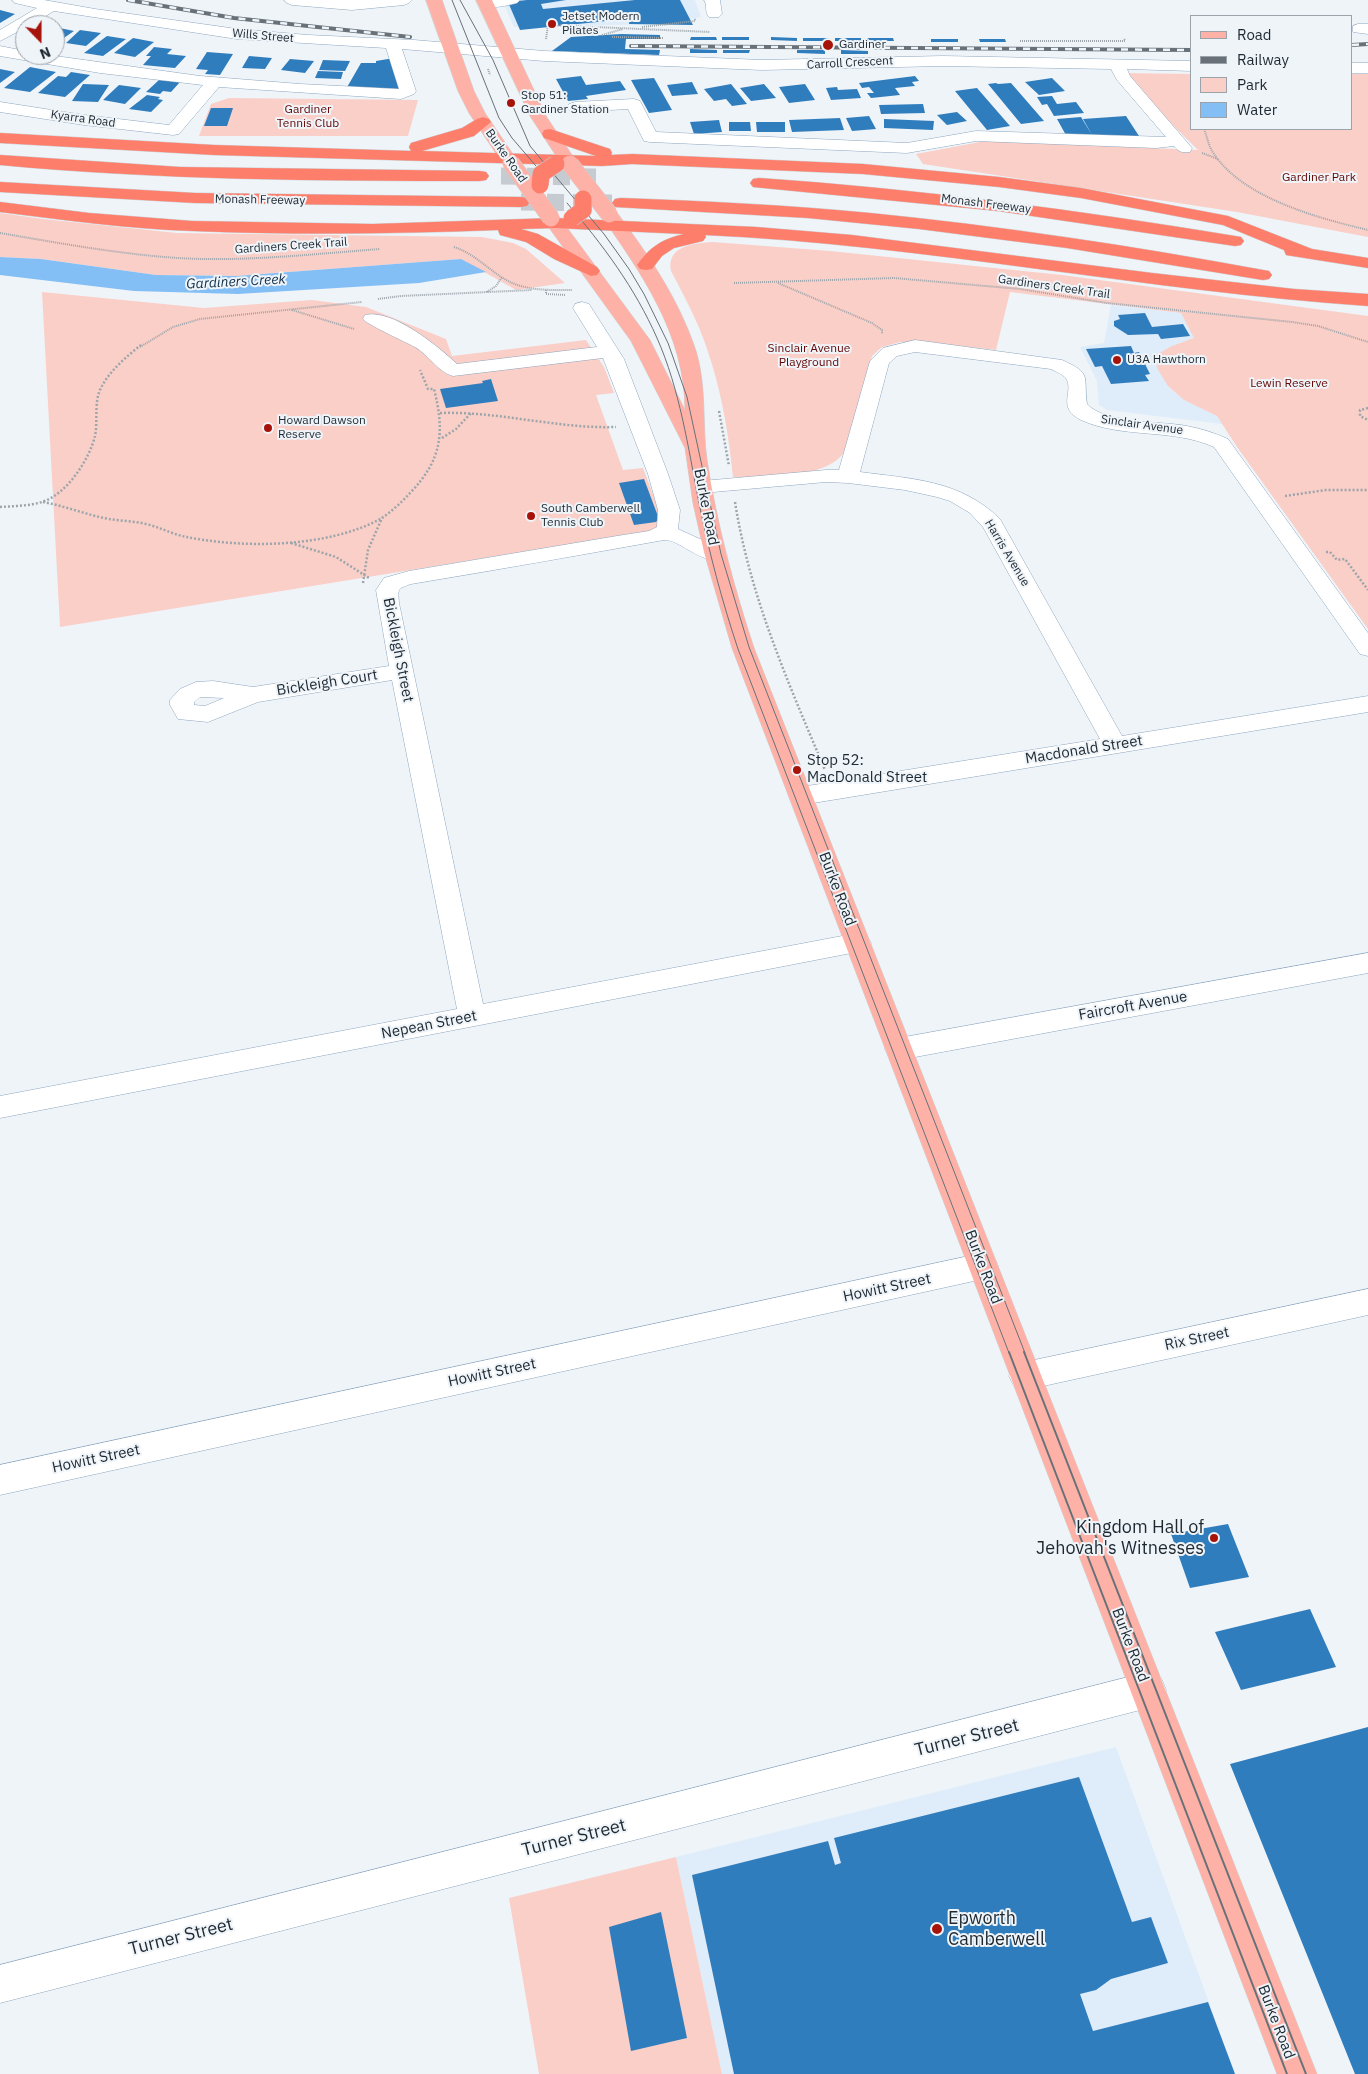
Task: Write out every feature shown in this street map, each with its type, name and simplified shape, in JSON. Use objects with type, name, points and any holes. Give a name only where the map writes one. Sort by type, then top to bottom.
[{"type":"highway","points":[[357,154],[431,144],[468,132],[483,122]]},
{"type":"highway","points":[[550,134],[605,153],[632,159]]},
{"type":"highway","points":[[0,138],[125,147],[564,163],[632,159],[863,170],[999,182],[1081,193],[1228,221],[1309,254]]},
{"type":"highway","name":"Monash Freeway","points":[[0,160],[115,170],[209,173],[492,176]]},
{"type":"highway","points":[[529,201],[540,174],[564,163]]},
{"type":"highway","points":[[560,220],[584,210],[582,195],[598,179]]},
{"type":"highway","name":"Monash Freeway","points":[[742,182],[887,193],[1021,208],[1368,263]]},
{"type":"highway","name":"Monash Freeway","points":[[0,187],[109,195],[208,199],[529,201]]},
{"type":"highway","points":[[0,207],[89,218],[192,226],[493,230],[521,234],[538,241],[560,256],[591,271]]},
{"type":"highway","points":[[419,228],[617,216],[756,232],[852,240],[1161,280],[1294,295],[1368,300]]},
{"type":"highway","name":"Monash Freeway","points":[[617,216],[859,217],[1009,234],[1184,260],[1368,293]]},
{"type":"highway","points":[[646,266],[656,251],[672,243],[710,235],[756,232]]},
{"type":"main road","name":"Burke Road","points":[[434,0],[466,91],[483,122],[509,161],[529,201],[560,220],[591,271],[640,340],[696,452]]},
{"type":"main road","name":"Burke Road","points":[[484,1],[538,116],[550,134],[564,163],[598,179],[672,316],[692,374],[696,452],[703,494],[716,555],[743,648],[1296,2074]]},
{"type":"street","name":"Wills Street","points":[[20,0],[144,22],[237,34],[509,53]]},
{"type":"street","points":[[292,0],[344,4],[404,0]]},
{"type":"street","points":[[484,1],[512,0]]},
{"type":"street","points":[[0,36],[51,6]]},
{"type":"street","points":[[0,51],[115,70],[216,82],[337,92],[401,94],[408,90],[392,44]]},
{"type":"street","name":"Carroll Crescent","points":[[509,53],[609,60],[762,66],[943,61],[1120,69],[1190,66]]},
{"type":"street","points":[[1353,68],[1368,68]]},
{"type":"street","points":[[1120,69],[1187,147]]},
{"type":"street","name":"Kyarra Road","points":[[0,107],[84,120],[173,130],[216,82]]},
{"type":"street","points":[[575,107],[634,104],[650,137],[907,148],[976,136],[1156,143],[1187,147]]},
{"type":"street","points":[[370,307],[415,338],[450,368],[457,371],[610,351]]},
{"type":"street","points":[[582,308],[610,351],[666,496],[670,519],[666,531],[716,555]]},
{"type":"street","name":"Sinclair Avenue","points":[[848,477],[880,361],[890,352],[915,346],[1045,362],[1064,367],[1077,380],[1076,403],[1083,412],[1107,421],[1197,433],[1215,439],[1226,448],[1368,649]]},
{"type":"street","name":"Harris Avenue","points":[[703,494],[826,476],[905,484],[942,492],[968,503],[986,516],[1003,543],[1115,745]]},
{"type":"street","name":"Bickleigh Street","points":[[472,1017],[386,590],[392,583],[409,578],[646,538],[666,531]]},
{"type":"street","name":"Bickleigh Court","points":[[253,695],[402,671]]},
{"type":"street","name":"Macdonald Street","points":[[801,796],[1368,704]]},
{"type":"street","name":"Nepean Street","points":[[0,1107],[858,942]]},
{"type":"street","name":"Faircroft Avenue","points":[[899,1050],[1368,963]]},
{"type":"street","name":"Howitt Street","points":[[0,1480],[983,1266]]},
{"type":"street","name":"Rix Street","points":[[1025,1376],[1368,1302]]},
{"type":"street","name":"Turner Street","points":[[0,1984],[1148,1690]]},
{"type":"path","points":[[640,28],[691,21]]},
{"type":"path","points":[[547,31],[548,26],[710,32]]},
{"type":"path","points":[[602,35],[628,28]]},
{"type":"path","points":[[695,31],[701,28]]},
{"type":"path","points":[[612,36],[612,38],[663,38],[622,37]]},
{"type":"path","points":[[1020,41],[1125,41],[1124,38]]},
{"type":"path","points":[[1204,130],[1209,146],[1218,159],[1244,182],[1276,201],[1328,220],[1368,230]]},
{"type":"path","points":[[1187,147],[1218,159]]},
{"type":"path","name":"Gardiners Creek Trail","points":[[0,233],[122,253],[175,258],[242,259],[383,248]]},
{"type":"path","points":[[447,246],[464,249],[472,253],[502,277],[514,284],[532,290]]},
{"type":"path","points":[[484,293],[496,286],[502,277]]},
{"type":"path","name":"Gardiners Creek Trail","points":[[734,283],[894,278],[1020,290],[1126,306],[1292,322],[1318,326],[1368,342]]},
{"type":"path","points":[[775,282],[878,326],[882,334],[881,341]]},
{"type":"path","points":[[43,502],[55,495],[69,481],[91,452],[96,434],[100,392],[112,374],[137,349],[159,334],[179,324],[207,318],[292,310],[370,307],[401,296],[573,290]]},
{"type":"path","points":[[292,310],[355,330]]},
{"type":"path","points":[[364,586],[363,573],[376,528],[382,518],[415,488],[432,466],[439,450],[442,438],[440,413],[434,389],[428,389],[419,369]]},
{"type":"path","points":[[718,406],[753,585],[827,775]]},
{"type":"path","points":[[1368,408],[1360,410],[1359,413],[1360,416],[1368,420]]},
{"type":"path","points":[[440,413],[473,412],[589,429],[614,427]]},
{"type":"path","points":[[442,438],[456,429],[473,412]]},
{"type":"path","points":[[1262,499],[1326,490],[1368,490]]},
{"type":"path","points":[[0,507],[43,502],[111,519],[147,524],[182,536],[221,541],[288,542],[344,533],[382,518]]},
{"type":"path","points":[[288,542],[336,557],[376,583]]},
{"type":"path","points":[[1302,556],[1330,552],[1337,560],[1345,559],[1368,590]]},
{"type":"shaded area","points":[[502,0],[695,0],[701,17],[663,24],[514,27]]},
{"type":"shaded area","points":[[1111,305],[1181,313],[1195,338],[1172,346],[1168,386],[1184,400],[1217,416],[1222,424],[1107,410],[1099,405],[1097,381],[1080,347],[1104,343]]},
{"type":"shaded area","name":"Epworth Camberwell","points":[[1116,1747],[1235,2074],[722,2074],[676,1857]]},
{"type":"green space","name":"Gardiner Park","points":[[1120,73],[1190,74],[1190,130],[1353,130],[1353,74],[1368,74],[1368,237],[1237,212],[923,164],[916,154],[985,141],[1198,150]]},
{"type":"green space","name":"Gardiner Tennis Club","points":[[229,98],[418,100],[408,136],[199,136],[211,104]]},
{"type":"green space","points":[[0,213],[177,233],[482,237],[513,243],[526,249],[565,283],[516,290],[461,259],[236,276],[156,275],[41,259],[0,257]]},
{"type":"green space","points":[[713,242],[830,251],[1062,275],[1368,316],[1368,629],[1237,447],[1217,416],[1184,400],[1168,386],[1157,368],[1156,355],[1172,346],[1194,338],[1181,313],[1010,292],[996,350],[922,342],[900,342],[882,347],[872,356],[845,451],[837,460],[825,467],[794,475],[733,477],[725,419],[711,360],[697,323],[671,271],[673,256],[677,251],[698,243]]},
{"type":"green space","points":[[42,292],[204,308],[312,300],[366,307],[446,339],[452,356],[586,340],[604,367],[614,393],[596,395],[623,470],[643,468],[659,510],[660,527],[651,531],[60,627]]},
{"type":"green space","points":[[676,1857],[722,2074],[539,2074],[509,1898]]},
{"type":"water","name":"Gardiners Creek","points":[[0,257],[41,259],[156,275],[236,276],[461,259],[486,272],[419,283],[238,294],[134,291],[0,275]]},
{"type":"building","points":[[566,0],[541,4],[543,9],[635,0],[680,0],[693,25],[629,24],[630,16],[624,17],[626,19],[520,30],[508,2]]},
{"type":"building","points":[[0,10],[15,14],[0,23]]},
{"type":"building","points":[[65,29],[74,31],[65,37]]},
{"type":"building","points":[[80,30],[101,33],[86,46],[66,43]]},
{"type":"building","points":[[621,34],[660,35],[660,39],[626,39],[625,49],[660,50],[659,55],[552,51],[571,37]]},
{"type":"building","points":[[107,36],[126,39],[103,56],[84,53]]},
{"type":"building","points":[[691,37],[716,37],[717,40],[690,40]]},
{"type":"building","points":[[722,37],[749,37],[749,40],[722,40]]},
{"type":"building","points":[[771,37],[797,38],[797,41],[771,40]]},
{"type":"building","points":[[133,38],[154,42],[135,57],[114,53]]},
{"type":"building","points":[[803,38],[829,38],[829,41],[803,41]]},
{"type":"building","points":[[835,38],[861,38],[861,41],[835,41]]},
{"type":"building","points":[[867,38],[893,38],[894,41],[867,41]]},
{"type":"building","points":[[931,39],[958,39],[958,42],[931,42]]},
{"type":"building","points":[[979,39],[1005,39],[1006,42],[980,42]]},
{"type":"building","points":[[154,47],[172,49],[167,54],[186,56],[175,68],[143,65],[151,56],[146,56]]},
{"type":"building","points":[[690,49],[717,50],[717,53],[690,53]]},
{"type":"building","points":[[723,50],[750,50],[749,53],[723,53]]},
{"type":"building","points":[[797,50],[825,50],[825,54],[797,53]]},
{"type":"building","points":[[841,50],[868,51],[868,54],[841,54]]},
{"type":"building","points":[[207,52],[233,54],[220,75],[205,74],[208,70],[196,69]]},
{"type":"building","points":[[249,56],[272,58],[265,69],[242,68]]},
{"type":"building","points":[[394,58],[401,91],[346,89],[361,63],[376,63],[376,61]]},
{"type":"building","points":[[290,59],[314,61],[305,73],[281,70]]},
{"type":"building","points":[[323,60],[350,61],[345,71],[319,70]]},
{"type":"building","points":[[30,67],[56,72],[30,92],[4,88]]},
{"type":"building","points":[[0,69],[15,72],[0,83]]},
{"type":"building","points":[[318,71],[343,72],[341,79],[315,78]]},
{"type":"building","points":[[71,72],[90,75],[65,97],[38,93],[58,76],[66,77]]},
{"type":"building","points":[[581,76],[586,85],[620,81],[626,90],[586,96],[588,99],[568,101],[556,79]]},
{"type":"building","points":[[915,76],[919,81],[912,82],[915,86],[895,88],[900,95],[871,98],[867,93],[874,93],[869,87],[862,88],[859,83]]},
{"type":"building","points":[[654,78],[672,110],[649,113],[631,80]]},
{"type":"building","points":[[1052,78],[1065,91],[1039,95],[1025,82]]},
{"type":"building","points":[[159,80],[180,82],[171,92],[163,91],[160,94],[146,92]]},
{"type":"building","points":[[692,82],[698,94],[672,96],[667,85]]},
{"type":"building","points":[[1011,83],[1044,121],[1021,124],[988,84]]},
{"type":"building","points":[[83,84],[109,85],[98,102],[72,101]]},
{"type":"building","points":[[731,84],[747,104],[732,106],[726,99],[714,101],[704,89]]},
{"type":"building","points":[[764,84],[776,98],[751,101],[740,88]]},
{"type":"building","points":[[805,84],[815,100],[789,103],[779,87]]},
{"type":"building","points":[[119,85],[141,88],[125,104],[103,100]]},
{"type":"building","points":[[837,87],[838,90],[857,89],[861,98],[831,100],[826,88]]},
{"type":"building","points":[[977,88],[1010,126],[987,130],[955,91]]},
{"type":"building","points":[[147,95],[160,97],[158,99],[163,100],[151,112],[129,109]]},
{"type":"building","points":[[1052,96],[1057,104],[1076,102],[1084,113],[1054,116],[1047,104],[1042,105],[1037,97]]},
{"type":"building","points":[[923,104],[925,113],[881,114],[879,105]]},
{"type":"building","points":[[211,108],[233,108],[227,126],[204,126]]},
{"type":"building","points":[[957,112],[967,121],[947,125],[937,115]]},
{"type":"building","points":[[869,116],[876,129],[852,131],[846,118]]},
{"type":"building","points":[[1126,116],[1139,136],[1091,139],[1067,137],[1057,119],[1081,117],[1092,135],[1083,119]]},
{"type":"building","points":[[840,118],[844,130],[792,132],[789,120]]},
{"type":"building","points":[[884,119],[934,121],[933,130],[884,128]]},
{"type":"building","points":[[719,120],[722,132],[694,134],[690,122]]},
{"type":"building","points":[[729,122],[750,122],[751,131],[729,131]]},
{"type":"building","points":[[756,122],[785,122],[785,132],[757,132]]},
{"type":"building","points":[[1145,313],[1152,327],[1183,324],[1190,336],[1161,339],[1158,334],[1128,335],[1114,326],[1114,321],[1120,319],[1118,315]]},
{"type":"building","name":"U3A Hawthorn","points":[[1131,346],[1134,353],[1139,352],[1150,374],[1145,375],[1149,381],[1111,384],[1102,366],[1095,367],[1086,349]]},
{"type":"building","points":[[491,379],[498,401],[446,408],[440,389],[483,383],[482,381]]},
{"type":"building","points":[[644,479],[659,519],[656,522],[634,525],[619,483]]},
{"type":"building","points":[[1228,1524],[1249,1577],[1190,1588],[1171,1534]]},
{"type":"building","points":[[1310,1609],[1336,1667],[1241,1690],[1215,1632]]},
{"type":"building","points":[[1368,1727],[1368,2074],[1355,2074],[1230,1764]]},
{"type":"building","name":"Epworth Camberwell","points":[[1079,1777],[1132,1922],[1151,1917],[1168,1963],[1111,1979],[1096,1990],[1080,1994],[1093,2031],[1208,2002],[1235,2074],[734,2074],[692,1875],[828,1841],[835,1865],[841,1863],[834,1838]]},
{"type":"building","points":[[661,1912],[687,2038],[631,2051],[609,1927]]},
{"type":"tunnel","points":[[501,176],[600,177]]},
{"type":"tunnel","points":[[521,202],[612,203]]},
{"type":"tram line","points":[[452,0],[499,118],[512,138],[536,166]]},
{"type":"tram line","points":[[460,0],[493,60],[530,146],[604,234],[629,269],[644,294],[668,343],[687,397],[721,554],[749,647],[1025,1353]]},
{"type":"tram line","points":[[567,203],[593,235],[628,284],[639,302],[665,358],[682,419],[712,558],[738,649],[1009,1353]]},
{"type":"tram line","points":[[1009,1352],[1287,2074]]},
{"type":"tram line","points":[[1024,1352],[1306,2074]]},
{"type":"railway","points":[[128,0],[234,18],[410,37]]},
{"type":"railway","points":[[1353,45],[1368,44]]},
{"type":"railway","points":[[631,46],[1190,50]]},
{"type":"place","name":"Jetset Modern Pilates","points":[[552,24]]},
{"type":"place","name":"Gardiner","points":[[828,45]]},
{"type":"place","name":"Stop 51: Gardiner Station","points":[[511,103]]},
{"type":"place","name":"U3A Hawthorn","points":[[1117,360]]},
{"type":"place","name":"Howard Dawson Reserve","points":[[268,428]]},
{"type":"place","name":"South Camberwell Tennis Club","points":[[531,516]]},
{"type":"place","name":"Stop 52: MacDonald Street","points":[[797,770]]},
{"type":"place","name":"Kingdom Hall of Jehovah's Witnesses","points":[[1214,1538]]},
{"type":"place","name":"Epworth Camberwell","points":[[937,1929]]},
{"type":"park label","name":"Sinclair Avenue Playground","points":[[809,356]]},
{"type":"park label","name":"Lewin Reserve","points":[[1289,384]]}]
